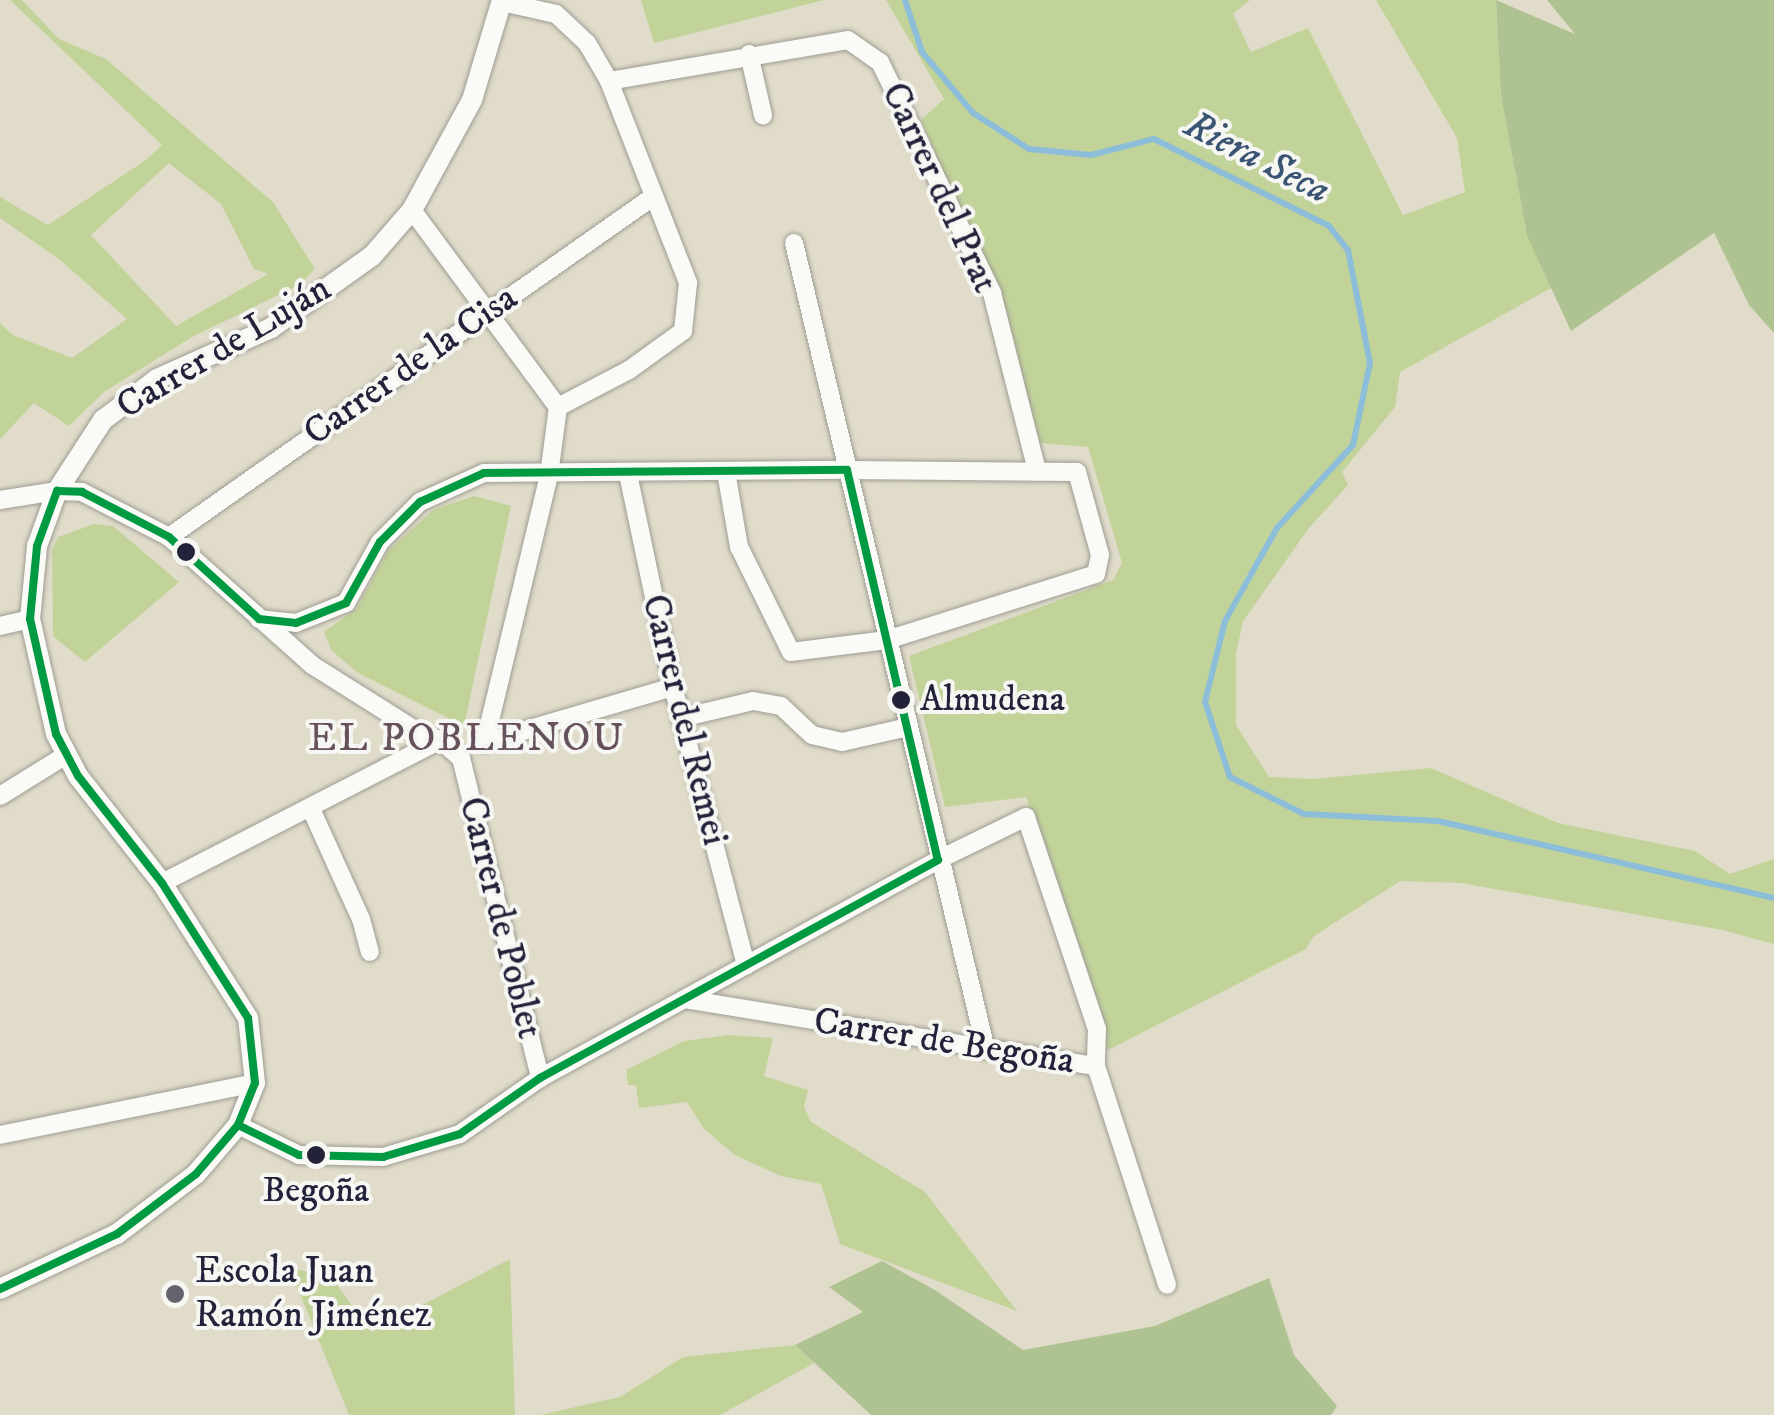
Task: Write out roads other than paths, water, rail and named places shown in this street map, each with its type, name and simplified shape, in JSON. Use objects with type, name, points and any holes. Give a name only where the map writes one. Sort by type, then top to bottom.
[{"type":"street","points":[[502,1],[556,14],[587,44],[609,81],[688,283],[684,331],[629,370],[558,407]]},
{"type":"street","name":"Carrer de Luján","points":[[256,1083],[248,1018],[162,883],[66,755],[37,664],[30,620],[37,546],[57,490],[102,420],[157,379],[271,328],[372,256],[412,210],[472,100],[502,1]]},
{"type":"street","name":"Carrer del Prat","points":[[609,81],[748,54],[848,40],[880,62],[992,293],[1036,471]]},
{"type":"street","points":[[748,54],[763,115]]},
{"type":"street","name":"Carrer de la Cisa","points":[[169,537],[654,196]]},
{"type":"street","points":[[412,210],[558,407],[549,475],[485,742],[673,686]]},
{"type":"street","points":[[794,244],[986,1050]]},
{"type":"street","points":[[260,618],[296,623],[346,603],[380,542],[420,502],[484,473],[848,470],[1077,472],[1100,555],[1096,574],[887,640],[791,652],[739,547],[726,472]]},
{"type":"street","name":"Carrer del Remei","points":[[628,474],[673,686],[746,966]]},
{"type":"street","points":[[0,500],[57,490],[82,492],[169,537],[312,665],[423,735],[440,740]]},
{"type":"street","points":[[0,626],[30,620]]},
{"type":"street","points":[[681,718],[752,700],[780,706],[812,736],[842,742],[908,727]]},
{"type":"street","points":[[162,883],[440,740]]},
{"type":"street","name":"Carrer de Poblet","points":[[440,740],[461,758],[540,1078]]},
{"type":"street","points":[[0,796],[66,755]]},
{"type":"street","points":[[311,809],[361,919],[370,952]]},
{"type":"street","points":[[238,1125],[300,1155],[383,1156],[460,1134],[540,1078],[938,860],[1026,817],[1097,1029],[1096,1066]]},
{"type":"street","name":"Carrer de Begoña","points":[[684,999],[1096,1066],[1167,1285]]},
{"type":"street","points":[[0,1289],[117,1234],[196,1174],[238,1125],[256,1083]]},
{"type":"street","points":[[0,1135],[256,1083]]},
{"type":"waterway","name":"Riera Seca","points":[[905,0],[922,52],[973,113],[1029,149],[1091,155],[1154,139],[1329,226],[1348,250],[1370,363],[1353,445],[1277,528],[1225,621],[1205,702],[1230,777],[1304,814],[1438,821],[1774,898]]},
{"type":"place","name":"Almudena","points":[[901,700]]},
{"type":"place","name":"Begoña","points":[[316,1155]]},
{"type":"place","name":"Escola Juan Ramón Jiménez","points":[[175,1294]]},
{"type":"district","name":"EL POBLENOU","points":[[467,739]]}]
